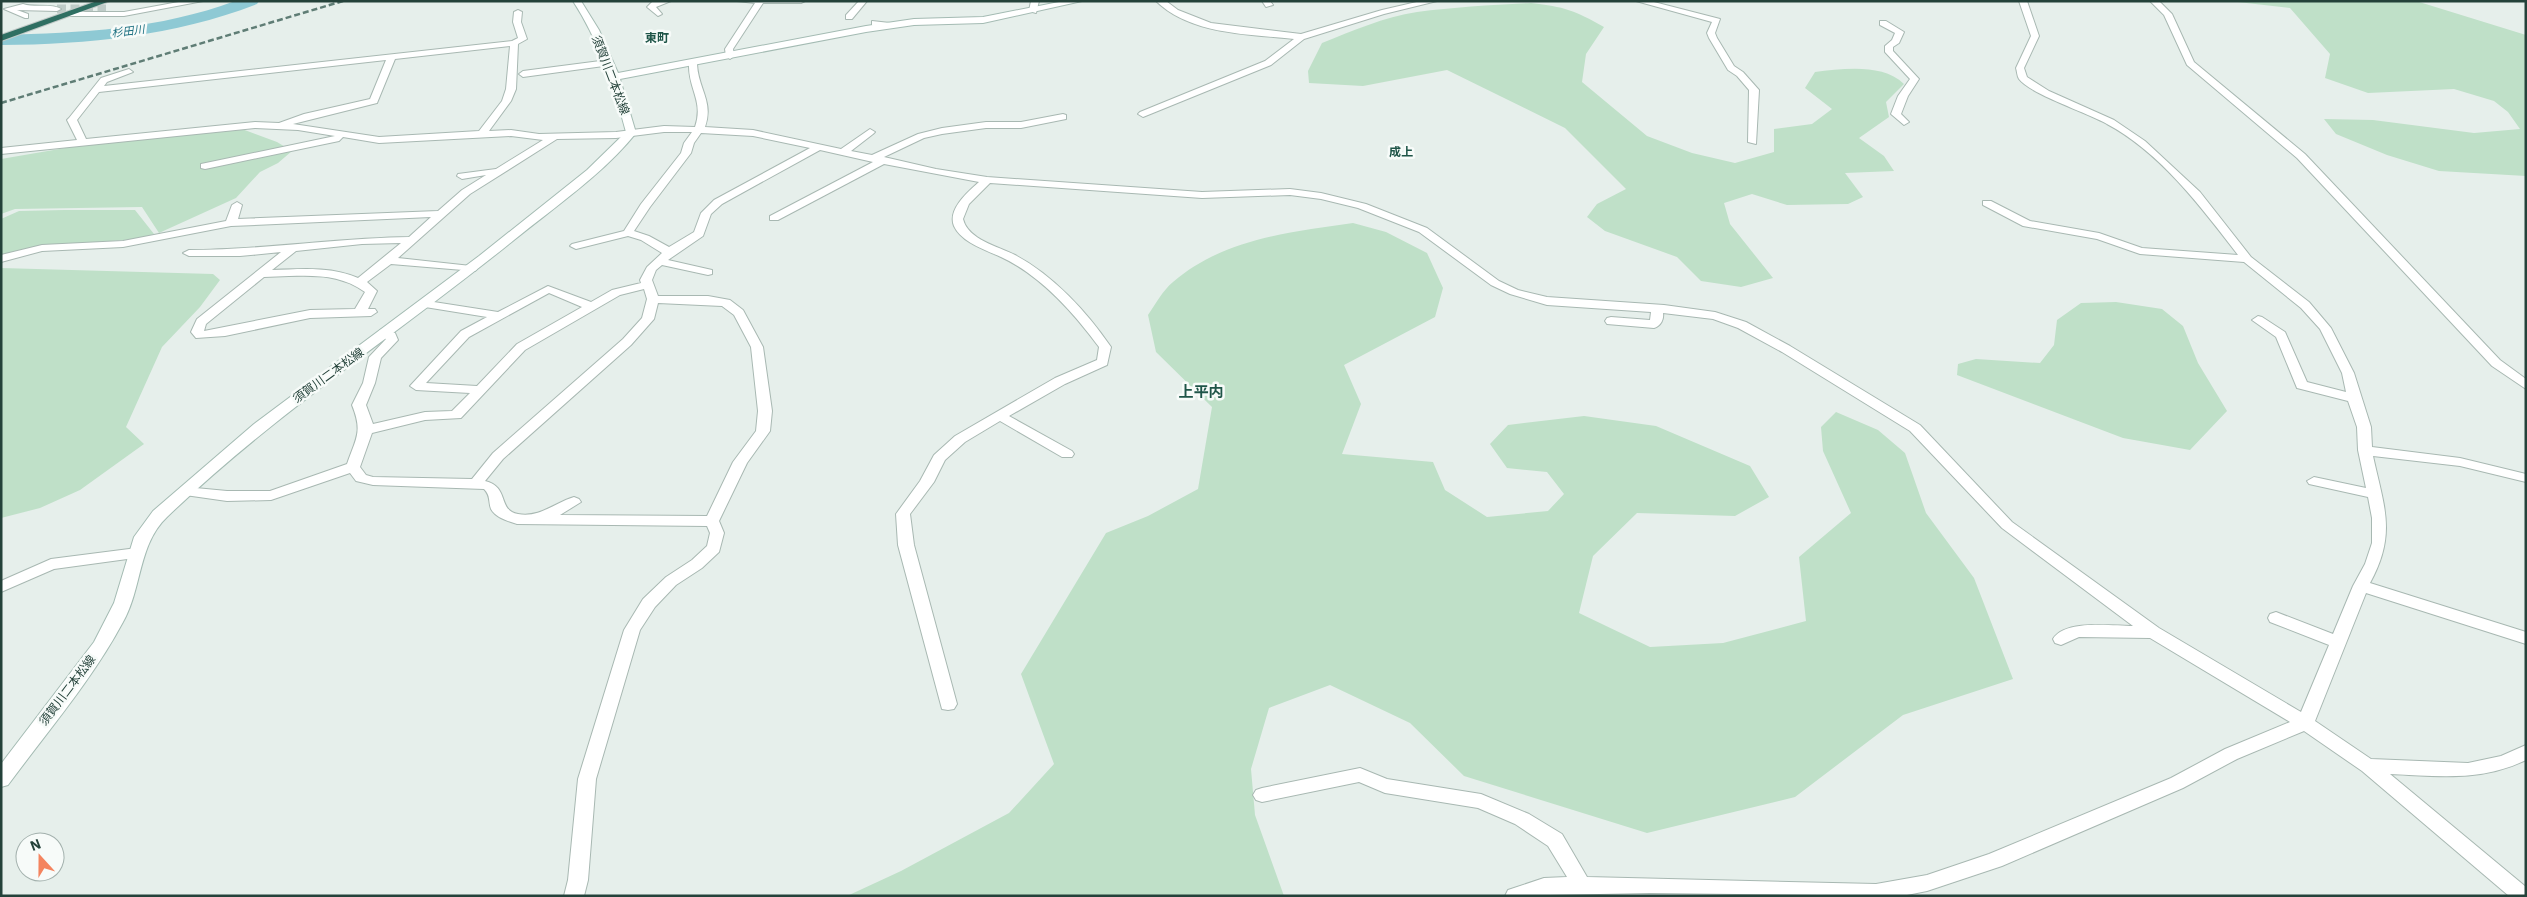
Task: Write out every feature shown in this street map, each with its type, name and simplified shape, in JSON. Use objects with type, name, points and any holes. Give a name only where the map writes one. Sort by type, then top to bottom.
[{"type":"highway","points":[[1,32],[92,1]]},
{"type":"highway","points":[[1,38],[55,14],[71,14],[106,5]]},
{"type":"main road","name":"須賀川二本松線","points":[[1,779],[100,647],[123,603],[137,553],[147,528],[185,491],[259,426],[471,269],[590,172],[631,133],[614,77],[585,12],[578,1]]},
{"type":"main road","points":[[614,77],[694,64],[890,25],[983,20],[1034,6],[1078,1]]},
{"type":"street","points":[[71,14],[104,15],[160,9],[199,1]]},
{"type":"street","points":[[658,14],[651,7],[667,1]]},
{"type":"street","points":[[741,1],[801,1]]},
{"type":"street","points":[[849,17],[863,1]]},
{"type":"street","points":[[1160,1],[1180,16],[1216,26],[1301,37]]},
{"type":"street","points":[[1143,114],[1225,79],[1268,64],[1301,37],[1382,12],[1433,1]]},
{"type":"street","points":[[1640,1],[1717,20],[1711,34],[1712,38],[1731,68],[1740,74],[1754,90],[1753,142]]},
{"type":"street","points":[[1514,896],[1544,886],[1650,884],[1876,892],[1927,883],[1995,860],[2074,824],[2177,783],[2232,754],[2304,723],[2361,586],[2373,564],[2379,543],[2379,518],[2366,450],[2364,427],[2348,373],[2325,328],[2305,305],[2247,259],[2196,194],[2142,143],[2111,122],[2046,93],[2023,78],[2020,68],[2035,36],[2023,1]]},
{"type":"street","points":[[2154,1],[2168,14],[2190,62],[2301,156],[2496,363],[2526,385]]},
{"type":"street","points":[[730,56],[729,50],[761,2]]},
{"type":"street","points":[[106,5],[160,9]]},
{"type":"street","points":[[25,16],[8,10],[23,6],[28,9],[55,14]]},
{"type":"street","points":[[94,90],[514,43],[523,39],[517,22],[518,12]]},
{"type":"street","points":[[15,19],[25,16],[55,14]]},
{"type":"street","points":[[875,23],[890,25]]},
{"type":"street","points":[[1883,23],[1894,27],[1900,32],[1896,40],[1889,46],[1889,52],[1916,80],[1903,96],[1896,114],[1904,122]]},
{"type":"street","points":[[482,134],[506,101],[510,89],[514,43]]},
{"type":"street","points":[[280,125],[307,116],[374,101],[392,56]]},
{"type":"street","points":[[523,74],[608,63]]},
{"type":"street","points":[[628,233],[645,206],[686,154],[689,143],[699,130],[704,115],[704,106],[693,74],[694,64]]},
{"type":"street","points":[[83,143],[72,120],[94,90],[107,78],[129,72]]},
{"type":"street","points":[[774,218],[835,187],[879,159],[921,136],[986,125],[1021,125],[1063,117]]},
{"type":"street","points":[[1,151],[239,126],[280,125],[380,140],[511,133],[539,138],[631,133],[664,129],[699,130],[753,133],[936,172],[987,180],[1202,195],[1290,192],[1321,196],[1362,206],[1423,230],[1453,250],[1495,283],[1514,292],[1548,301],[1657,309],[1716,316],[1742,325],[1886,408],[1920,433],[2007,525],[2153,632],[2304,723],[2368,766],[2523,896]]},
{"type":"street","points":[[843,152],[870,132]]},
{"type":"street","points":[[205,166],[347,136]]},
{"type":"street","points":[[361,282],[389,260],[409,240],[466,192],[555,137]]},
{"type":"street","points":[[476,484],[498,456],[627,342],[648,319],[653,298],[646,280],[651,269],[664,257],[698,234],[706,213],[718,202],[819,147]]},
{"type":"street","points":[[462,176],[500,171]]},
{"type":"street","points":[[948,704],[906,544],[903,514],[927,482],[939,458],[960,440],[1060,381],[1103,362],[1105,347],[1092,328],[1040,276],[1011,258],[969,237],[960,228],[958,220],[965,203],[987,180]]},
{"type":"street","points":[[1987,203],[2027,224],[2099,236],[2140,251],[2247,259]]},
{"type":"street","points":[[231,223],[237,205]]},
{"type":"street","points":[[1,259],[42,248],[123,244],[231,223],[440,214]]},
{"type":"street","points":[[576,246],[628,233],[645,238],[664,257],[708,272]]},
{"type":"street","points":[[189,253],[230,254],[362,241],[409,240]]},
{"type":"street","points":[[260,274],[328,273],[342,275],[361,282],[370,291],[365,312],[310,314],[217,334],[200,334],[197,332],[201,322],[260,274],[293,248]]},
{"type":"street","points":[[389,260],[471,269]]},
{"type":"street","points":[[366,430],[425,416],[456,415],[522,347],[616,292],[647,285]]},
{"type":"street","points":[[481,390],[416,386],[465,334],[548,289],[590,306]]},
{"type":"street","points":[[574,896],[578,880],[587,779],[632,630],[649,603],[671,581],[697,564],[714,548],[717,533],[712,521],[740,462],[763,431],[765,410],[757,347],[739,313],[726,303],[708,300],[653,298]]},
{"type":"street","points":[[425,303],[497,315]]},
{"type":"street","points":[[1611,320],[1654,324],[1658,317],[1657,309]]},
{"type":"street","points":[[2258,320],[2281,335],[2302,385],[2354,398]]},
{"type":"street","points":[[353,467],[366,430],[366,422],[359,405],[369,383],[375,357],[392,340],[391,336],[384,333]]},
{"type":"street","points":[[1000,416],[1067,454]]},
{"type":"street","points":[[2366,450],[2460,462],[2526,478]]},
{"type":"street","points":[[353,467],[361,478],[373,481],[489,486],[496,493],[498,508],[506,516],[517,519],[712,521]]},
{"type":"street","points":[[185,491],[227,496],[271,495],[353,467]]},
{"type":"street","points":[[2314,481],[2374,494]]},
{"type":"street","points":[[539,519],[574,502]]},
{"type":"street","points":[[1,587],[51,564],[137,553]]},
{"type":"street","points":[[2361,586],[2526,638]]},
{"type":"street","points":[[2276,618],[2338,642]]},
{"type":"street","points":[[2061,639],[2077,631],[2153,632]]},
{"type":"street","points":[[2368,766],[2468,770],[2505,762],[2526,752]]},
{"type":"street","points":[[1262,795],[1360,774],[1385,786],[1481,802],[1522,819],[1555,840],[1582,885]]},
{"type":"green space","points":[[2229,1],[2416,1],[2526,35],[2526,176],[2439,171],[2387,155],[2336,134],[2324,119],[2373,120],[2474,133],[2520,129],[2508,112],[2494,101],[2454,89],[2368,93],[2325,78],[2330,54],[2290,8]]},
{"type":"green space","points":[[1531,3],[1569,10],[1604,27],[1586,54],[1582,82],[1647,136],[1692,153],[1735,163],[1774,152],[1774,129],[1812,124],[1832,109],[1805,88],[1815,72],[1862,69],[1874,70],[1895,77],[1904,84],[1886,102],[1889,117],[1859,138],[1884,156],[1894,171],[1845,173],[1863,197],[1848,204],[1787,205],[1752,194],[1724,203],[1730,224],[1773,278],[1741,287],[1701,281],[1677,257],[1605,231],[1587,217],[1597,204],[1626,189],[1565,128],[1447,70],[1363,86],[1309,83],[1308,71],[1322,43],[1368,25],[1392,17],[1417,12],[1459,7]]},
{"type":"green space","points":[[242,129],[277,142],[292,151],[278,163],[260,172],[236,198],[159,233],[142,207],[15,209],[1,214],[1,159],[71,147]]},
{"type":"green space","points":[[135,210],[154,234],[137,239],[58,245],[1,257],[1,219],[19,211]]},
{"type":"green space","points":[[1353,223],[1386,232],[1427,253],[1443,288],[1435,317],[1344,365],[1361,404],[1342,454],[1433,462],[1445,490],[1487,517],[1548,511],[1564,494],[1547,472],[1507,468],[1490,444],[1508,425],[1584,416],[1656,426],[1750,466],[1769,497],[1735,516],[1637,513],[1593,556],[1579,613],[1650,647],[1723,643],[1806,621],[1799,557],[1851,513],[1823,451],[1821,427],[1836,412],[1878,430],[1905,453],[1926,513],[1974,578],[2013,679],[1903,715],[1795,797],[1647,833],[1464,776],[1410,723],[1330,685],[1269,708],[1251,769],[1255,815],[1284,896],[847,896],[901,871],[1009,813],[1054,764],[1021,674],[1106,533],[1148,516],[1198,489],[1212,407],[1156,352],[1148,315],[1169,285],[1192,267],[1235,247],[1281,234]]},
{"type":"green space","points":[[1,268],[213,274],[220,280],[200,307],[162,347],[126,427],[144,444],[80,490],[40,508],[1,518]]},
{"type":"green space","points":[[2116,302],[2162,309],[2183,326],[2198,363],[2227,411],[2190,450],[2123,438],[1957,375],[1958,364],[1976,359],[2040,363],[2054,345],[2057,320],[2081,303]]},
{"type":"waterway","name":"杉田川","points":[[1,40],[96,36],[160,28],[222,12],[251,1]]},
{"type":"tunnel","points":[[57,9],[106,9]]},
{"type":"railway","points":[[1,103],[343,1]]},
{"type":"district","name":"東町","points":[[657,37]]},
{"type":"district","name":"成上","points":[[1401,151]]},
{"type":"district","name":"上平内","points":[[1201,391]]}]
